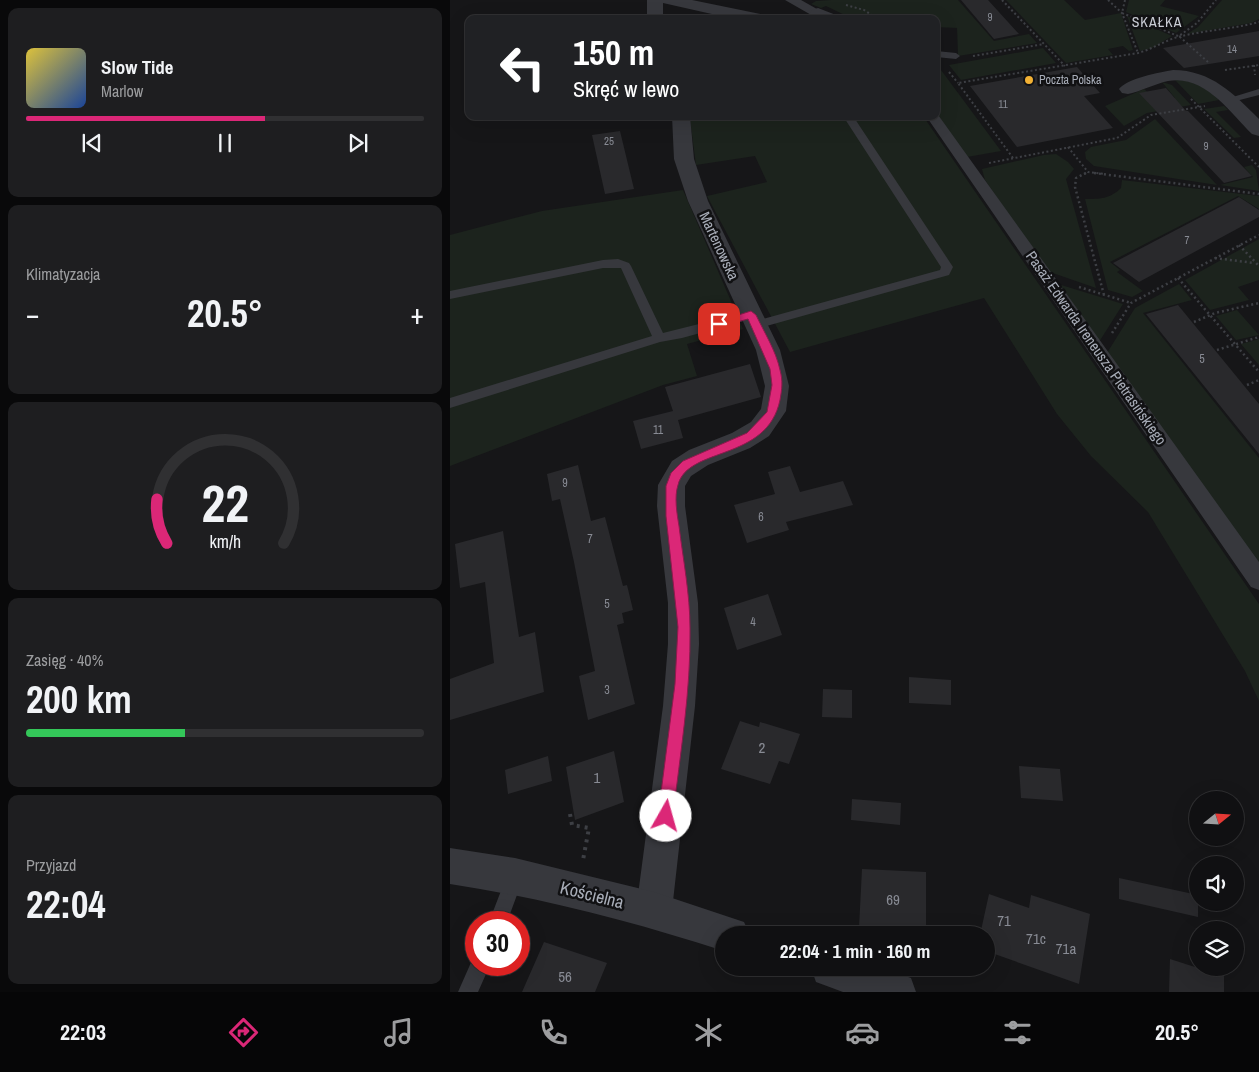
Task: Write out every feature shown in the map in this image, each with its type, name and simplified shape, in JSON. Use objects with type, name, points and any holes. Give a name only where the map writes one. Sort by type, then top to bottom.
[{"type":"street","points":[[655,0],[655,15]]},
{"type":"street","points":[[669,0],[740,15]]},
{"type":"street","points":[[791,0],[822,15]]},
{"type":"street","points":[[1128,89],[1167,76],[1183,74],[1197,77],[1214,87],[1259,130]]},
{"type":"street","name":"Martenowska","points":[[654,910],[682,684],[684,636],[672,516],[671,486],[675,476],[687,464],[751,436],[764,424],[772,413],[778,385],[775,369],[754,320],[698,201],[684,159],[681,120]]},
{"type":"street","name":"Pasaż Edwarda Ireneusza Pietrasińskiego","points":[[936,120],[1259,580]]},
{"type":"street","name":"Kościelna","points":[[450,866],[515,876],[654,910],[715,930]]},
{"type":"street","points":[[852,976],[897,992]]},
{"type":"lane","points":[[940,54],[956,56]]},
{"type":"lane","points":[[1229,101],[1259,92]]},
{"type":"lane","points":[[450,403],[659,338],[754,320],[946,272],[947,268],[851,120]]},
{"type":"lane","points":[[450,294],[603,264],[618,263],[626,266],[659,338]]},
{"type":"lane","points":[[502,911],[515,876]]},
{"type":"lane","points":[[468,992],[475,976]]},
{"type":"path","points":[[1002,0],[1064,66]]},
{"type":"path","points":[[1108,0],[1122,13],[1179,36],[1213,66]]},
{"type":"path","points":[[1125,0],[1122,13],[1138,54]]},
{"type":"path","points":[[958,83],[1138,54],[1151,50],[1179,36],[1197,23],[1216,0]]},
{"type":"path","points":[[1179,36],[1242,27],[1259,22]]},
{"type":"path","points":[[967,58],[1044,44]]},
{"type":"path","points":[[1254,65],[1254,76]]},
{"type":"path","points":[[1220,71],[1259,92]]},
{"type":"path","points":[[1167,76],[1259,167]]},
{"type":"path","points":[[953,77],[1013,158]]},
{"type":"path","points":[[968,167],[1117,138],[1151,116],[1229,101]]},
{"type":"path","points":[[1068,147],[1088,172]]},
{"type":"path","points":[[1252,160],[1259,159]]},
{"type":"path","points":[[1104,295],[1075,186],[1076,178],[1088,172],[1259,194]]},
{"type":"path","points":[[1099,352],[1131,303],[1259,235]]},
{"type":"path","points":[[1239,245],[1254,263]]},
{"type":"path","points":[[1214,258],[1254,263],[1259,266]]},
{"type":"path","points":[[1045,276],[1131,303]]},
{"type":"path","points":[[1178,278],[1259,372]]},
{"type":"path","points":[[1194,322],[1210,315],[1259,303]]},
{"type":"path","points":[[1218,350],[1259,337]]},
{"type":"path","points":[[1246,385],[1259,380]]},
{"type":"path","points":[[570,814],[572,824],[589,828],[582,864]]},
{"type":"shaded area","points":[[958,0],[994,41],[1029,34],[1037,43],[958,56],[957,28],[940,27],[940,15],[845,15],[826,6],[821,8],[811,4],[816,1]]},
{"type":"shaded area","points":[[1006,0],[1064,0],[1085,20],[1121,13],[1133,50],[1129,51],[1123,46],[1108,49],[1113,55],[1066,63]]},
{"type":"shaded area","points":[[1129,0],[1165,0],[1160,6],[1199,16],[1176,33],[1126,12]]},
{"type":"shaded area","points":[[1222,0],[1259,0],[1259,19],[1251,23],[1187,34],[1198,27]]},
{"type":"shaded area","points":[[1127,16],[1172,36],[1152,48],[1140,51]]},
{"type":"shaded area","points":[[1043,48],[1056,63],[961,80],[949,65]]},
{"type":"shaded area","points":[[940,70],[1001,151],[967,157],[940,119]]},
{"type":"shaded area","points":[[1175,80],[1188,81],[1199,85],[1219,100],[1198,104]]},
{"type":"shaded area","points":[[1162,82],[1172,85],[1191,105],[1147,113],[1124,126],[1105,106],[1144,89],[1156,100],[1175,98]]},
{"type":"shaded area","points":[[1224,106],[1228,110],[1216,112],[1241,137],[1234,138],[1204,109]]},
{"type":"shaded area","points":[[1155,119],[1217,185],[1094,166],[1086,159],[1085,152],[1091,147],[1126,140]]},
{"type":"shaded area","points":[[690,120],[926,120],[1259,604],[1259,701],[1245,671],[1148,512],[1091,456],[1057,414],[984,298],[790,352],[707,196],[767,182],[755,156],[696,165]]},
{"type":"shaded area","points":[[1056,154],[1068,162],[1074,169],[1066,179],[1096,288],[1047,271],[985,180],[982,169]]},
{"type":"shaded area","points":[[1252,165],[1256,170],[1259,191],[1220,185],[1253,177],[1244,167]]},
{"type":"shaded area","points":[[1122,180],[1259,196],[1259,209],[1238,196],[1110,262],[1120,270],[1117,272],[1143,291],[1132,297],[1108,290],[1085,199],[1100,198],[1113,194],[1121,188]]},
{"type":"shaded area","points":[[683,190],[743,329],[687,344],[697,376],[663,385],[450,466],[450,235],[542,211]]},
{"type":"shaded area","points":[[1259,239],[1259,280],[1238,287],[1249,300],[1210,310],[1185,280]]},
{"type":"shaded area","points":[[1058,284],[1123,304],[1099,342]]},
{"type":"shaded area","points":[[1179,284],[1192,300],[1143,313],[1259,458],[1259,569],[1107,353],[1135,308]]},
{"type":"shaded area","points":[[1237,310],[1259,335],[1236,340],[1216,316]]},
{"type":"shaded area","points":[[1259,339],[1259,365],[1241,344]]},
{"type":"building","points":[[961,0],[988,0],[1019,34],[994,39]]},
{"type":"building","points":[[1259,31],[1259,56],[1184,68],[1163,48]]},
{"type":"building","points":[[1077,67],[1100,93],[1084,96],[1113,128],[1017,147],[970,86]]},
{"type":"building","points":[[1166,88],[1186,111],[1252,176],[1224,183],[1139,93]]},
{"type":"building","points":[[620,131],[634,189],[605,194],[592,135]]},
{"type":"building","points":[[1239,197],[1259,210],[1259,217],[1139,282],[1113,263]]},
{"type":"building","points":[[1178,305],[1259,404],[1259,454],[1146,314]]},
{"type":"building","points":[[750,364],[761,397],[678,420],[683,438],[641,449],[633,421],[673,411],[665,387]]},
{"type":"building","points":[[578,465],[591,521],[605,517],[623,586],[627,585],[633,610],[622,613],[624,623],[617,625],[635,704],[588,720],[579,676],[595,671],[560,499],[552,501],[547,474]]},
{"type":"building","points":[[790,466],[800,492],[843,481],[853,505],[786,522],[789,530],[747,543],[734,505],[775,494],[768,472]]},
{"type":"building","points":[[503,531],[519,637],[535,632],[544,692],[450,720],[450,679],[494,663],[485,582],[460,588],[455,544]]},
{"type":"building","points":[[768,594],[782,635],[737,650],[724,608]]},
{"type":"building","points":[[909,677],[951,680],[951,705],[909,703]]},
{"type":"building","points":[[823,689],[852,690],[852,718],[822,717]]},
{"type":"building","points":[[740,721],[759,727],[760,722],[800,734],[789,764],[779,761],[770,784],[721,769]]},
{"type":"building","points":[[614,751],[624,802],[575,820],[566,767]]},
{"type":"building","points":[[548,756],[552,781],[508,794],[505,770]]},
{"type":"building","points":[[1019,766],[1060,769],[1063,801],[1021,798]]},
{"type":"building","points":[[852,799],[901,803],[900,825],[851,820]]},
{"type":"building","points":[[862,869],[926,872],[926,926],[859,926]]},
{"type":"building","points":[[1119,878],[1189,893],[1189,911],[1198,911],[1198,917],[1119,899]]},
{"type":"building","points":[[989,894],[1029,908],[1031,895],[1090,914],[1079,984],[995,954],[995,926],[982,926]]},
{"type":"building","points":[[544,942],[607,963],[595,992],[522,992]]},
{"type":"building","points":[[1170,959],[1189,965],[1189,976],[1224,976],[1224,992],[1169,992]]},
{"type":"place","name":"Poczta Polska","points":[[1029,80]]},
{"type":"district","name":"SKAŁKA","points":[[1157,22]]},
{"type":"route","points":[[666,816],[682,684],[684,627],[672,516],[671,486],[675,476],[687,464],[738,443],[751,436],[764,424],[772,413],[778,385],[775,369],[751,315],[719,324]]}]
